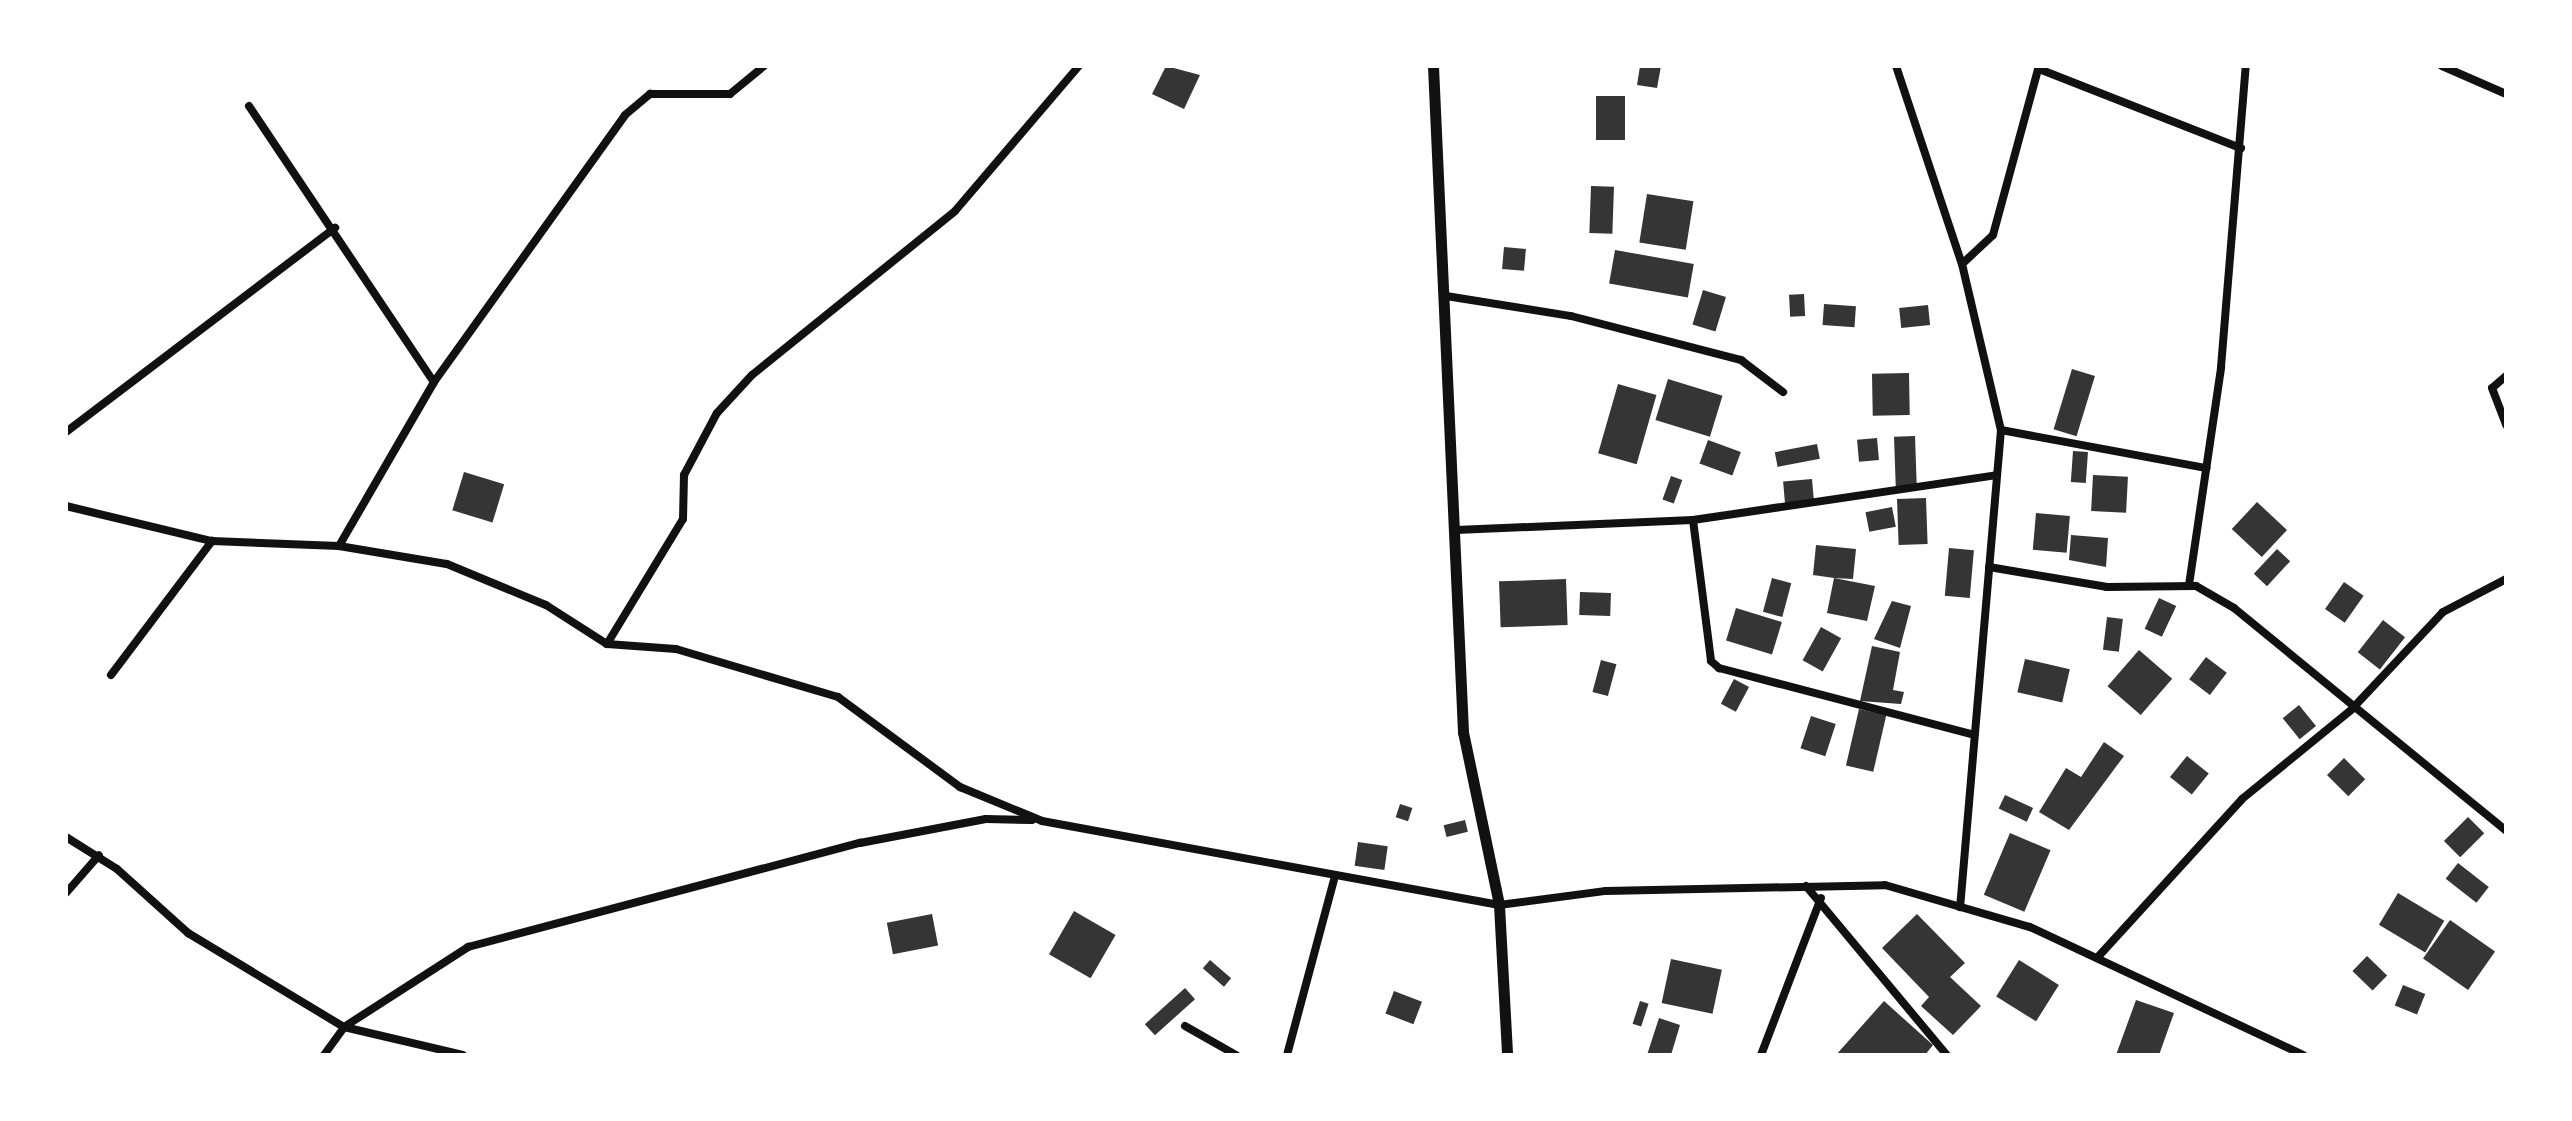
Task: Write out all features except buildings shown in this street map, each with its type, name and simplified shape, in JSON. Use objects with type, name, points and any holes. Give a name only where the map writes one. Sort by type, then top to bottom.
[{"type":"street","points":[[339,546],[434,382],[634,106],[650,94],[718,98],[764,66]]},
{"type":"street","points":[[607,644],[683,519],[684,475],[696,444],[736,389],[955,211],[1079,66]]},
{"type":"street","points":[[1433,66],[1446,296],[1463,732],[1499,905],[1507,1055]]},
{"type":"street","points":[[1896,66],[1962,264],[2001,430],[1970,734],[1960,907]]},
{"type":"street","points":[[2189,585],[2207,468],[2241,148],[2246,66]]},
{"type":"street","points":[[2442,66],[2506,94]]},
{"type":"street","points":[[1962,264],[1993,235],[2039,67],[2241,148]]},
{"type":"street","points":[[249,106],[335,228],[434,382]]},
{"type":"street","points":[[66,432],[335,228]]},
{"type":"street","points":[[1446,296],[1571,316],[1741,360],[1783,392]]},
{"type":"street","points":[[2506,376],[2492,388],[2506,425]]},
{"type":"street","points":[[2001,430],[2207,468]]},
{"type":"street","points":[[1456,530],[1693,520],[1997,475]]},
{"type":"street","points":[[66,506],[212,541],[339,546],[447,564],[503,584],[607,644],[676,649],[838,697],[960,787],[1042,821]]},
{"type":"street","points":[[1693,520],[1711,661],[1719,668],[1970,734]]},
{"type":"street","points":[[111,675],[212,541]]},
{"type":"street","points":[[1989,567],[2107,587],[2189,585],[2234,608],[2351,710],[2506,831]]},
{"type":"street","points":[[2097,958],[2242,799],[2351,710],[2443,612],[2506,579]]},
{"type":"street","points":[[324,1055],[344,1027],[468,947],[860,843],[986,819],[1042,821],[1334,880],[1499,905],[1606,891],[1885,885],[1960,907],[2097,958],[2303,1055]]},
{"type":"street","points":[[66,837],[99,855],[188,933],[344,1027],[463,1055]]},
{"type":"street","points":[[66,893],[99,855]]},
{"type":"street","points":[[1287,1055],[1334,880]]},
{"type":"street","points":[[1805,886],[1821,898],[1947,1055]]},
{"type":"street","points":[[1761,1055],[1821,898]]},
{"type":"street","points":[[1185,1026],[1236,1055]]}]
